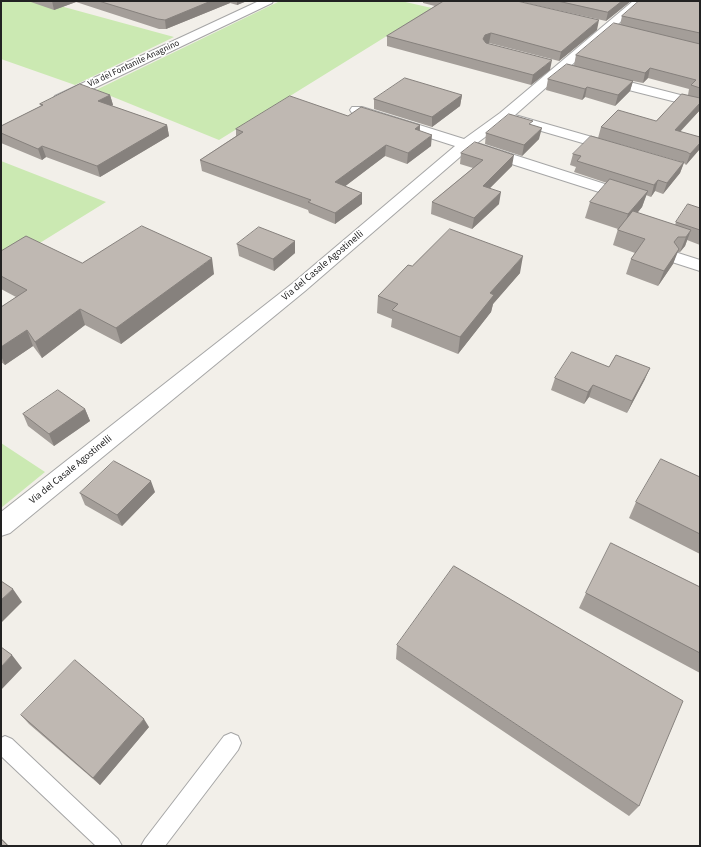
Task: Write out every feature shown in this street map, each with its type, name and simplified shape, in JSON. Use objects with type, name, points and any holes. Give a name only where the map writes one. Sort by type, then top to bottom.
[{"type":"street","name":"Via del Fontanile Anagnino","points":[[52,103],[268,1]]},
{"type":"street","name":"Via del Casale Agostinelli","points":[[1,526],[299,287],[465,145],[505,116],[610,28],[639,1]]},
{"type":"street","points":[[592,76],[700,104]]},
{"type":"street","points":[[357,110],[644,201]]},
{"type":"street","points":[[505,116],[625,151]]},
{"type":"street","points":[[678,258],[700,266]]},
{"type":"lane","points":[[152,846],[231,743]]},
{"type":"lane","points":[[5,746],[111,846]]},
{"type":"green space","points":[[1,1],[42,1],[174,37],[75,85],[1,59]]},
{"type":"green space","points":[[280,1],[401,1],[432,8],[219,140],[96,90]]},
{"type":"green space","points":[[1,161],[106,202],[1,267]]},
{"type":"green space","points":[[1,443],[45,472],[1,508]]},
{"type":"building","points":[[99,1],[211,1],[165,20]]},
{"type":"building","points":[[444,1],[517,1],[599,20],[561,52],[491,33],[485,35],[483,39],[486,43],[552,60],[533,75],[387,36]]},
{"type":"building","points":[[558,1],[622,1],[608,12]]},
{"type":"building","points":[[639,1],[700,1],[700,33],[622,16]]},
{"type":"building","points":[[614,23],[700,44],[700,88],[691,85],[696,80],[650,68],[645,73],[576,55]]},
{"type":"building","points":[[567,64],[633,81],[618,95],[587,87],[585,89],[548,79]]},
{"type":"building","points":[[405,78],[462,95],[432,117],[374,99]]},
{"type":"building","points":[[80,84],[110,95],[98,101],[167,125],[97,166],[42,146],[38,149],[1,133],[1,126]]},
{"type":"building","points":[[682,94],[700,98],[700,103],[675,130],[700,137],[700,143],[690,154],[601,127],[618,110],[656,121]]},
{"type":"building","points":[[290,96],[348,116],[361,107],[420,125],[415,129],[432,135],[408,153],[386,145],[335,182],[362,193],[335,213],[308,202],[311,200],[200,160],[243,132],[236,129]]},
{"type":"building","points":[[509,114],[533,121],[529,124],[542,128],[524,145],[486,133]]},
{"type":"building","points":[[591,136],[684,162],[667,183],[658,180],[654,185],[577,161],[581,156],[573,154]]},
{"type":"building","points":[[475,142],[514,155],[483,186],[501,192],[474,218],[432,202],[483,160],[461,153]]},
{"type":"building","points":[[610,179],[648,191],[628,214],[590,202]]},
{"type":"building","points":[[688,204],[700,208],[700,230],[676,222]]},
{"type":"building","points":[[633,211],[691,230],[686,237],[678,237],[674,242],[679,249],[664,271],[631,259],[645,239],[618,230]]},
{"type":"building","points":[[142,226],[212,258],[116,328],[80,309],[35,342],[27,330],[1,347],[1,307],[27,290],[1,276],[1,251],[26,236],[82,263]]},
{"type":"building","points":[[259,227],[295,241],[273,259],[237,244]]},
{"type":"building","points":[[450,229],[523,256],[490,293],[494,295],[460,337],[392,310],[398,304],[378,296],[408,265],[412,266]]},
{"type":"building","points":[[572,352],[609,367],[616,355],[650,368],[632,401],[593,385],[588,392],[555,378]]},
{"type":"building","points":[[58,390],[85,409],[49,434],[23,414]]},
{"type":"building","points":[[661,459],[700,477],[700,534],[636,502]]},
{"type":"building","points":[[114,461],[151,481],[117,515],[80,493]]},
{"type":"building","points":[[611,543],[700,587],[700,653],[586,593]]},
{"type":"building","points":[[454,566],[683,701],[639,806],[397,645]]},
{"type":"building","points":[[1,581],[13,589],[1,600]]},
{"type":"building","points":[[1,647],[12,655],[1,667]]},
{"type":"building","points":[[75,660],[144,719],[93,778],[21,715]]},
{"type":"building","points":[[1,839],[8,846],[1,846]]}]
